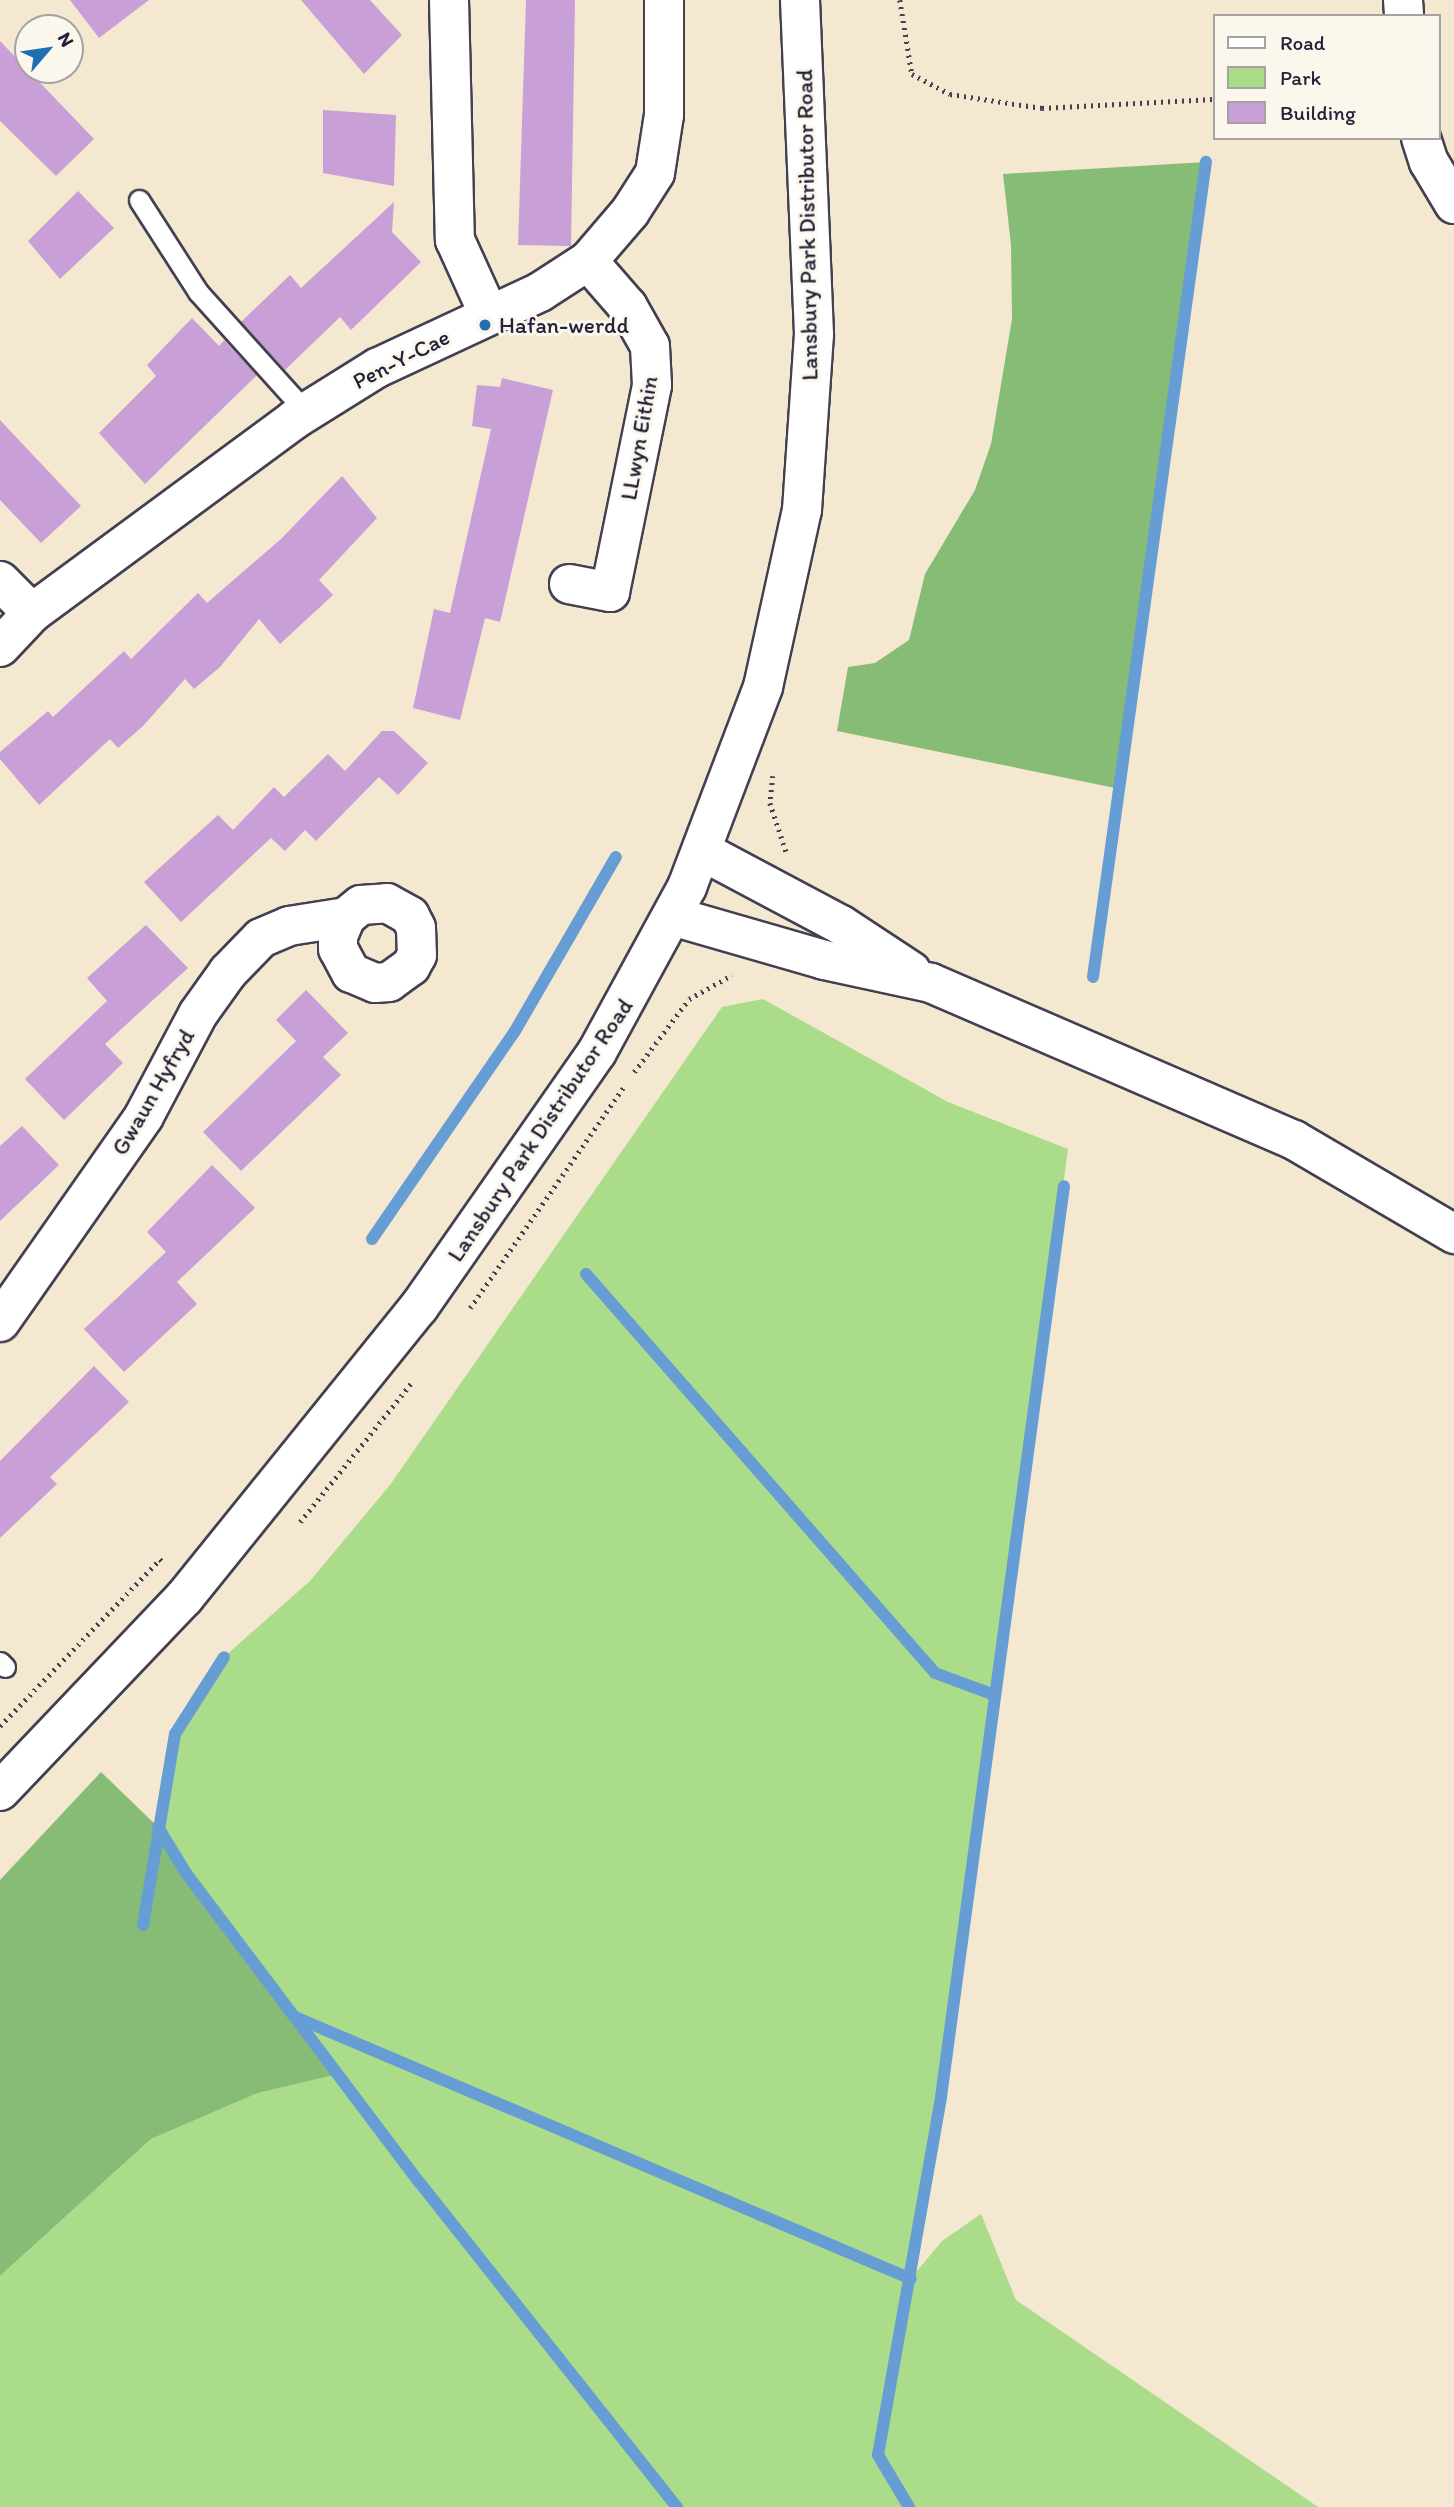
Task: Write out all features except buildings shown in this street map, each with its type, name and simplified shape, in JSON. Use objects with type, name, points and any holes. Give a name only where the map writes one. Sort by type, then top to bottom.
[{"type":"street","points":[[449,0],[455,240],[489,315]]},
{"type":"street","name":"Pen-Y-Cae","points":[[0,647],[32,613],[306,412],[377,368],[540,292],[588,261],[630,212],[654,173],[664,115],[664,0]]},
{"type":"street","name":"Lansbury Park Distributor Road","points":[[0,1791],[190,1590],[419,1307],[597,1052],[672,916],[702,851],[763,687],[802,510],[814,334],[800,0]]},
{"type":"street","points":[[1422,140],[1429,162],[1454,204]]},
{"type":"street","name":"LLwyn Eithin","points":[[569,584],[610,592],[652,385],[650,346],[628,307],[588,261]]},
{"type":"street","points":[[0,580],[32,613]]},
{"type":"street","points":[[702,851],[805,905],[931,983],[1238,1113],[1350,1170],[1454,1234]]},
{"type":"street","points":[[672,916],[824,960],[931,983]]},
{"type":"street","name":"Gwaun Hyfryd","points":[[0,1322],[144,1116],[198,1014],[228,972],[261,938],[289,926],[346,917]]},
{"type":"lane","points":[[139,200],[198,292],[306,412]]},
{"type":"path","points":[[900,0],[912,74],[950,94],[1042,108],[1212,99]]},
{"type":"path","points":[[774,768],[770,803],[776,831],[793,862],[815,882],[805,905]]},
{"type":"path","points":[[464,1315],[672,1018],[705,987],[737,973]]},
{"type":"path","points":[[291,1533],[422,1370]]},
{"type":"path","points":[[0,1726],[160,1559],[190,1590]]},
{"type":"green space","points":[[1206,162],[1120,789],[837,731],[848,667],[875,663],[909,640],[925,574],[975,490],[991,444],[1012,319],[1011,245],[1003,174]]},
{"type":"green space","points":[[763,999],[948,1102],[1068,1149],[941,2097],[912,2277],[942,2241],[981,2214],[1016,2300],[1318,2507],[0,2507],[0,2276],[151,2139],[258,2093],[337,2074],[186,1873],[158,1827],[175,1734],[224,1657],[310,1581],[390,1485],[722,1007]]},
{"type":"green space","points":[[101,1772],[158,1827],[186,1873],[338,2074],[258,2093],[151,2139],[0,2276],[0,1880]]},
{"type":"waterway","points":[[1093,977],[1206,162]]},
{"type":"waterway","points":[[372,1239],[515,1031],[616,857]]},
{"type":"waterway","points":[[909,2507],[878,2455],[941,2097],[1064,1186]]},
{"type":"waterway","points":[[586,1274],[935,1673],[994,1695]]},
{"type":"waterway","points":[[143,1925],[175,1734],[224,1657]]},
{"type":"waterway","points":[[158,1827],[186,1873],[420,2183],[677,2507]]},
{"type":"waterway","points":[[295,2017],[911,2279]]},
{"type":"place","name":"Hafan-werdd","points":[[485,325]]}]
